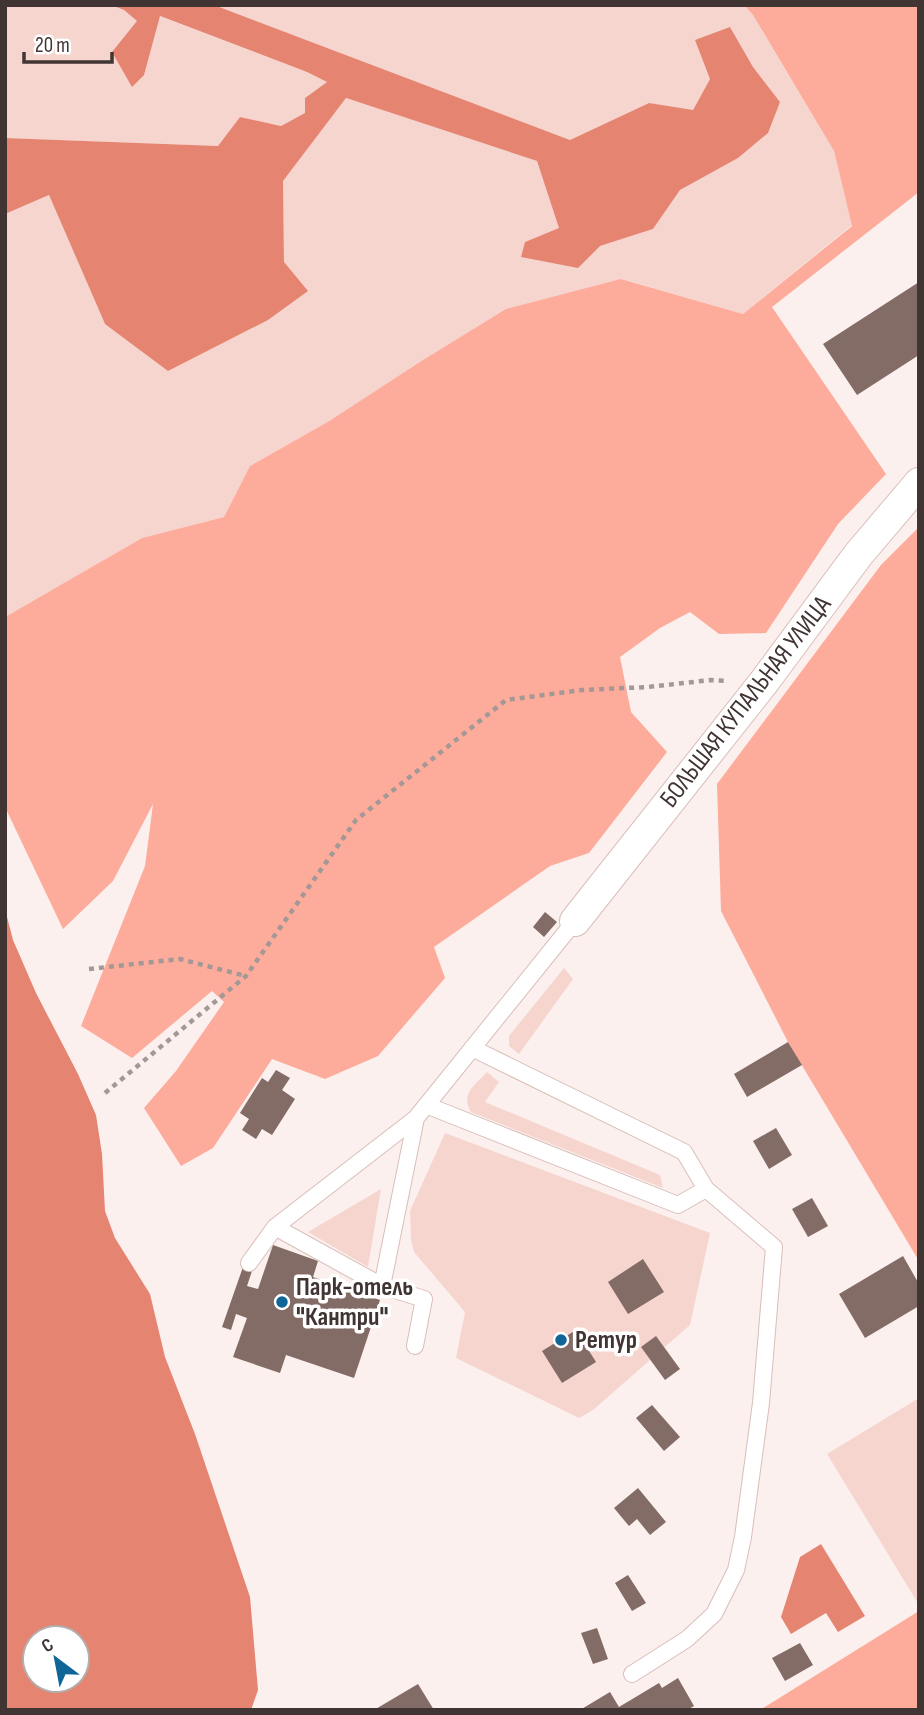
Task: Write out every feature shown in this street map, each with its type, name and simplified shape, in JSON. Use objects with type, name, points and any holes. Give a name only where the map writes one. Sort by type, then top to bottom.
[{"type":"street","name":"БОЛЬШАЯ КУПАЛЬНАЯ УЛИЦА","points":[[575,921],[764,682],[858,555],[919,483]]},
{"type":"lane","points":[[248,1263],[275,1227],[416,1118],[575,921]]},
{"type":"lane","points":[[472,1048],[684,1152],[706,1189],[774,1247],[761,1403],[736,1570],[714,1614],[687,1639],[632,1674]]},
{"type":"lane","points":[[426,1105],[678,1205],[706,1189]]},
{"type":"lane","points":[[382,1286],[416,1118]]},
{"type":"lane","points":[[275,1227],[382,1286],[424,1299],[415,1346]]},
{"type":"path","points":[[105,1093],[246,976],[356,820],[506,700],[582,690],[648,687],[711,680],[764,682]]},
{"type":"path","points":[[89,969],[180,959],[246,976]]},
{"type":"shaded area","points":[[5,5],[111,5],[124,10],[137,21],[144,74],[159,16],[327,82],[305,98],[306,113],[281,126],[240,117],[218,146],[5,138]]},
{"type":"shaded area","points":[[111,5],[214,5],[570,140],[649,103],[693,110],[710,79],[695,40],[730,27],[753,67],[780,102],[768,133],[738,158],[680,190],[653,229],[600,246],[578,268],[521,257],[525,242],[559,228],[537,161],[346,98],[283,181],[284,262],[308,291],[268,320],[168,371],[105,324],[49,195],[5,214],[5,138],[218,146],[240,117],[281,126],[305,113],[305,98],[327,82],[160,16],[144,75],[132,87],[112,52],[137,21],[124,10]]},
{"type":"shaded area","points":[[214,5],[744,5],[753,15],[834,151],[852,225],[743,314],[622,279],[331,420],[250,466],[224,517],[142,538],[5,617],[5,214],[49,195],[105,324],[284,262],[283,180],[346,98],[537,161],[560,228],[525,242],[600,246],[653,229],[680,190],[738,158],[780,102],[753,67],[730,27],[710,79],[692,111],[649,103],[570,140]]},
{"type":"shaded area","points":[[744,5],[919,5],[919,192],[772,307],[886,474],[838,524],[766,633],[719,634],[690,612],[660,628],[620,657],[631,712],[667,752],[589,853],[550,866],[434,947],[445,978],[378,1056],[325,1079],[272,1059],[213,1148],[181,1166],[144,1108],[176,1071],[224,1002],[212,991],[132,1058],[81,1026],[145,866],[153,804],[113,881],[63,929],[5,807],[5,617],[142,538],[224,517],[250,466],[331,420],[506,309],[621,279],[743,314],[852,226],[834,151],[753,15]]},
{"type":"shaded area","points":[[919,527],[919,1261],[788,1042],[721,911],[717,784],[881,565]]},
{"type":"shaded area","points":[[5,909],[13,940],[36,993],[96,1115],[102,1154],[105,1211],[115,1238],[150,1294],[165,1357],[195,1434],[250,1597],[258,1690],[251,1710],[5,1710]]},
{"type":"shaded area","points":[[564,968],[573,979],[519,1054],[509,1046],[509,1036]]},
{"type":"shaded area","points":[[487,1072],[499,1082],[485,1102],[660,1175],[663,1188],[471,1112],[468,1095]]},
{"type":"shaded area","points":[[445,1133],[710,1233],[690,1325],[593,1410],[579,1418],[456,1358],[465,1312],[414,1252],[411,1240],[410,1211]]},
{"type":"shaded area","points":[[381,1189],[368,1267],[308,1232]]},
{"type":"shaded area","points":[[919,1398],[919,1605],[827,1454]]},
{"type":"shaded area","points":[[821,1544],[865,1616],[838,1632],[826,1613],[791,1634],[781,1617],[800,1557]]},
{"type":"shaded area","points":[[919,1611],[919,1710],[760,1710]]},
{"type":"building","points":[[919,282],[919,355],[857,395],[823,344]]},
{"type":"building","points":[[545,912],[557,922],[544,937],[533,927]]},
{"type":"building","points":[[788,1042],[802,1065],[747,1097],[734,1074]]},
{"type":"building","points":[[276,1070],[290,1078],[282,1090],[295,1099],[272,1135],[262,1129],[256,1139],[242,1130],[249,1119],[240,1113],[262,1078],[268,1082]]},
{"type":"building","points":[[776,1128],[792,1155],[769,1169],[753,1141]]},
{"type":"building","points":[[812,1198],[828,1226],[808,1237],[792,1209]]},
{"type":"building","points":[[273,1245],[318,1261],[313,1277],[380,1300],[354,1378],[286,1355],[280,1373],[233,1357],[247,1318],[236,1314],[231,1330],[222,1327],[243,1267],[252,1271],[247,1286],[258,1289]]},
{"type":"building","points":[[903,1256],[919,1284],[919,1306],[865,1338],[839,1294]]},
{"type":"building","points":[[643,1259],[664,1292],[628,1314],[608,1282]]},
{"type":"building","points":[[576,1330],[596,1362],[562,1383],[542,1351]]},
{"type":"building","points":[[656,1336],[680,1369],[665,1380],[641,1347]]},
{"type":"building","points":[[652,1405],[680,1437],[664,1451],[636,1418]]},
{"type":"building","points":[[638,1488],[666,1522],[650,1535],[637,1519],[629,1526],[614,1508]]},
{"type":"building","points":[[628,1575],[646,1603],[632,1611],[615,1583]]},
{"type":"building","points":[[597,1628],[608,1659],[593,1664],[581,1633]]},
{"type":"building","points":[[800,1643],[813,1665],[785,1681],[772,1658]]},
{"type":"building","points":[[678,1678],[694,1706],[687,1710],[580,1710],[610,1692],[619,1707],[659,1683],[662,1688]]},
{"type":"building","points":[[418,1684],[434,1710],[374,1710]]},
{"type":"place","name":"Парк-отель \"Кантри\"","points":[[282,1302]]},
{"type":"place","name":"Ретур","points":[[561,1340]]}]
